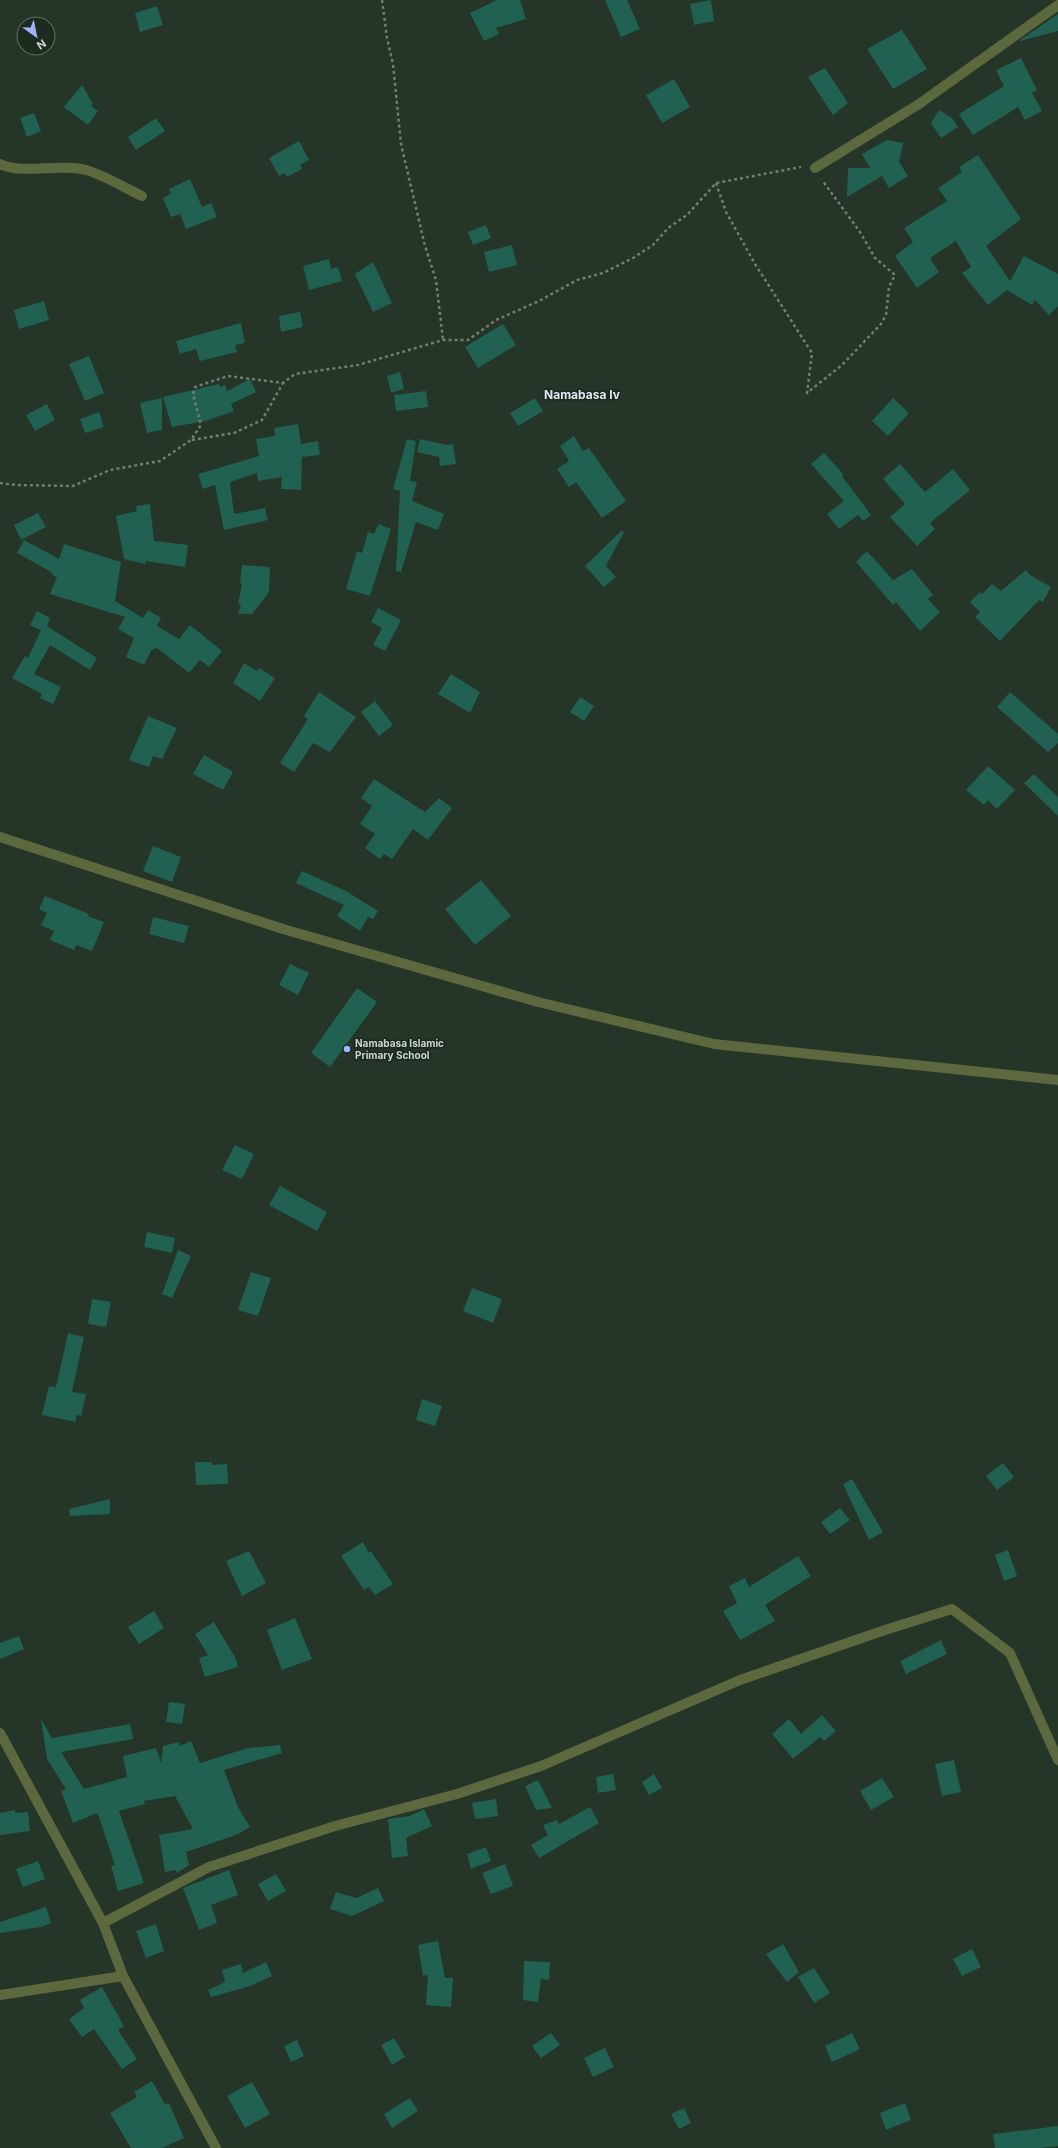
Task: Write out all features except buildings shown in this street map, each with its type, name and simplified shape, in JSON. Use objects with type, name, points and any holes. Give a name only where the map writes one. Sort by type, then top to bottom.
[{"type":"street","points":[[815,168],[919,104],[1058,5]]},
{"type":"street","points":[[0,164],[10,169],[47,167],[86,170],[142,196]]},
{"type":"street","points":[[0,837],[291,931],[538,1002],[714,1044],[1058,1080]]},
{"type":"street","points":[[102,1922],[209,1867],[335,1826],[457,1794],[541,1766],[740,1680],[885,1630],[952,1609],[1010,1653],[1058,1760]]},
{"type":"street","points":[[0,1733],[102,1922],[123,1976],[216,2148]]},
{"type":"street","points":[[0,1995],[123,1976]]},
{"type":"path","points":[[382,0],[387,38],[393,64],[401,144],[425,246],[436,280],[442,340]]},
{"type":"path","points":[[0,482],[16,485],[73,486],[110,470],[160,461],[191,440],[234,433],[262,420],[284,383],[295,374],[358,364],[442,340],[468,340],[496,320],[577,280],[604,273],[633,258],[652,245],[668,228],[687,215],[716,183],[803,167],[815,168],[860,232],[875,258],[895,275],[889,287],[886,315],[881,324],[842,365],[807,393],[812,353],[755,264],[726,212],[716,183]]},
{"type":"path","points":[[191,440],[200,425],[193,394],[195,387],[228,376],[284,383]]},
{"type":"place","name":"Namabasa Islamic Primary School","points":[[347,1049]]},
{"type":"district","name":"Namabasa Iv","points":[[582,395]]}]
